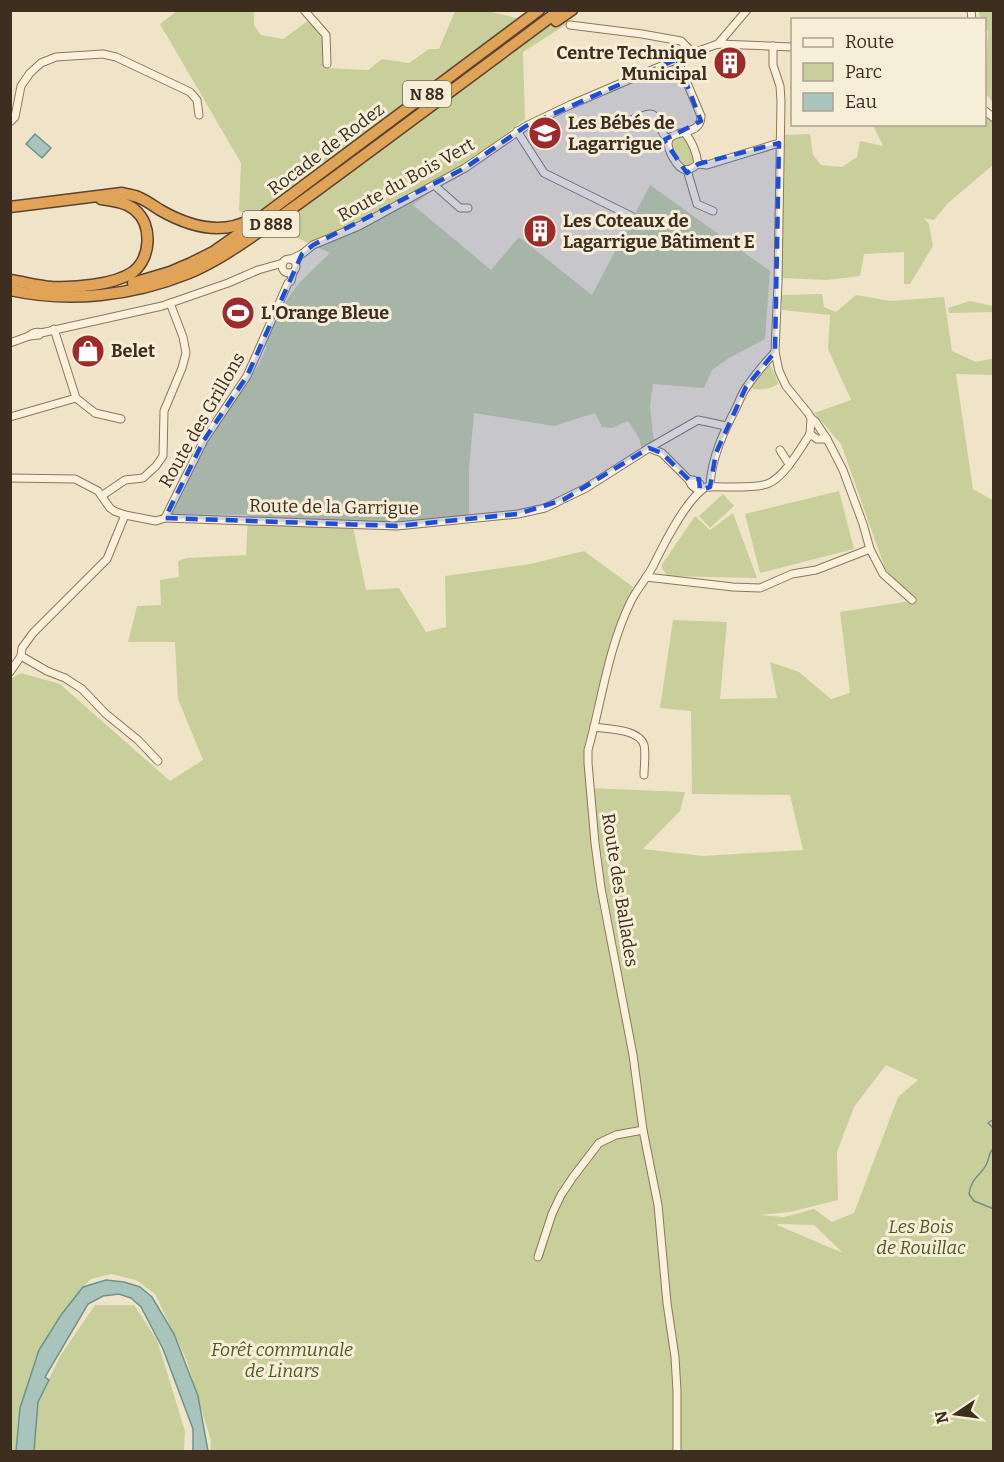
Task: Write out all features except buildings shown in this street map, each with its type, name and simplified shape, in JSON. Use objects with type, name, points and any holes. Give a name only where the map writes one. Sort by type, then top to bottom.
[{"type":"highway","name":"Rocade de Rodez","points":[[10,281],[39,288],[87,290],[134,283],[170,272],[213,252],[539,10]]},
{"type":"highway","name":"Rocade de Rodez","points":[[10,290],[55,297],[100,296],[157,284],[190,273],[238,246],[283,216],[560,10]]},
{"type":"highway","points":[[494,59],[572,10]]},
{"type":"highway","points":[[10,207],[122,193],[140,198],[184,223],[216,229],[231,228],[256,217],[315,177]]},
{"type":"highway","points":[[10,281],[71,287],[107,282],[133,272],[142,262],[147,248],[146,226],[141,216],[126,204],[95,197]]},
{"type":"street","points":[[304,10],[326,35],[327,64]]},
{"type":"street","points":[[718,44],[747,10]]},
{"type":"street","points":[[570,25],[681,41],[693,53]]},
{"type":"street","name":"Route du Bois Vert","points":[[289,269],[286,260],[302,254],[313,245],[359,226],[465,168],[516,131],[574,104],[677,59],[718,44],[791,47]]},
{"type":"street","points":[[773,46],[773,65],[780,86],[775,352],[779,371],[786,386],[827,439],[843,470],[870,549],[883,574],[912,600]]},
{"type":"street","points":[[10,122],[15,117],[21,86],[41,63],[56,57],[103,54],[116,57],[190,92],[197,100],[199,115]]},
{"type":"street","points":[[668,141],[698,126],[701,121],[701,116],[677,59]]},
{"type":"street","points":[[624,123],[647,113],[653,114],[668,141],[668,147],[677,165],[687,170],[693,169],[698,164],[698,159],[685,133]]},
{"type":"street","points":[[516,131],[544,173],[631,216]]},
{"type":"street","points":[[698,164],[707,165],[779,143]]},
{"type":"street","points":[[687,170],[697,204],[712,211]]},
{"type":"street","points":[[434,185],[460,208],[468,208]]},
{"type":"street","points":[[10,343],[38,332],[170,303],[270,266],[289,269],[302,254]]},
{"type":"street","name":"Route des Grillons","points":[[165,518],[204,440],[248,376],[288,283],[291,281],[289,269]]},
{"type":"street","points":[[103,495],[125,480],[143,478],[163,456],[164,411],[183,368],[186,353],[183,337],[170,303]]},
{"type":"street","points":[[54,329],[76,398],[95,413],[121,419]]},
{"type":"street","points":[[710,487],[710,476],[716,453],[726,426],[746,387],[775,352]]},
{"type":"street","points":[[10,417],[76,398]]},
{"type":"street","points":[[649,448],[662,453],[689,480],[700,484],[700,490],[706,487],[759,486],[769,484],[789,464],[810,434],[811,418]]},
{"type":"street","name":"Route de la Garrigue","points":[[165,518],[397,526],[518,514],[545,508],[586,488],[698,420],[726,426]]},
{"type":"street","points":[[810,434],[819,432],[827,439]]},
{"type":"street","points":[[780,450],[789,464]]},
{"type":"street","points":[[10,478],[75,479],[94,487],[103,495],[110,508],[125,515],[156,521],[165,518]]},
{"type":"street","name":"Route des Ballades","points":[[677,1452],[675,1357],[667,1303],[658,1205],[643,1131],[633,1055],[600,888],[588,750],[608,663],[631,600],[654,565],[670,533],[700,490]]},
{"type":"street","points":[[10,672],[21,656],[22,648],[33,633],[107,559],[125,515]]},
{"type":"street","points":[[646,577],[760,588],[792,574],[816,570],[870,549]]},
{"type":"street","points":[[654,565],[665,578]]},
{"type":"street","points":[[21,656],[65,678],[81,690],[138,740],[158,761]]},
{"type":"street","points":[[594,727],[630,733],[639,738],[644,746],[644,775]]},
{"type":"street","points":[[538,1257],[552,1214],[561,1195],[599,1143],[616,1135],[643,1131]]},
{"type":"highlighted area","points":[[677,59],[701,121],[664,140],[687,173],[698,164],[779,143],[775,352],[746,387],[716,453],[710,487],[700,490],[699,479],[689,480],[662,453],[649,448],[563,500],[518,514],[397,526],[165,518],[204,440],[247,376],[302,254],[313,245],[465,168],[526,126]]},
{"type":"green space","points":[[177,11],[254,11],[254,25],[261,35],[283,39],[309,20],[322,37],[325,68],[368,70],[382,59],[409,63],[429,49],[439,49],[455,11],[487,11],[517,18],[528,11],[559,11],[570,22],[523,52],[525,119],[413,205],[491,270],[519,237],[592,295],[650,185],[770,271],[765,339],[712,370],[704,388],[653,384],[650,406],[654,443],[642,450],[639,438],[628,421],[612,428],[602,427],[595,413],[554,426],[474,413],[469,469],[469,514],[399,527],[353,527],[366,590],[399,588],[426,632],[446,627],[445,576],[530,564],[584,551],[633,587],[609,647],[584,747],[589,788],[685,792],[680,811],[643,849],[703,856],[803,850],[790,795],[692,794],[691,711],[660,708],[673,620],[727,622],[720,699],[777,698],[770,662],[799,672],[831,699],[850,693],[840,612],[911,601],[885,568],[841,444],[814,413],[851,400],[828,349],[830,315],[782,310],[782,295],[822,294],[824,307],[836,312],[856,295],[890,301],[944,297],[952,351],[976,362],[994,358],[993,375],[956,374],[973,489],[994,501],[993,1451],[210,1451],[211,1441],[187,1361],[155,1294],[136,1280],[111,1274],[91,1279],[61,1315],[18,1420],[16,1451],[11,1451],[10,679],[21,673],[60,684],[170,781],[203,760],[178,699],[175,642],[128,642],[137,606],[161,605],[160,580],[179,577],[178,561],[187,558],[246,555],[248,515],[172,514],[209,440],[259,364],[278,315],[288,298],[300,282],[330,253],[239,211],[241,163],[160,24]],"holes":[[[886,1065],[918,1080],[898,1097],[854,1213],[832,1222],[814,1209],[784,1217],[760,1215],[790,1212],[838,1200],[837,1152],[854,1107]],[[777,1225],[814,1225],[843,1253]]]},
{"type":"green space","points":[[979,11],[993,11],[993,103],[986,93],[988,30],[986,30],[986,18],[980,18]]},
{"type":"green space","points":[[986,116],[993,124],[993,165],[948,203],[934,220],[924,218],[929,224],[933,246],[910,284],[904,284],[904,252],[864,254],[860,276],[827,280],[782,278],[783,135],[810,134],[813,155],[821,165],[842,167],[857,157],[860,141],[883,146],[873,126],[986,126]]},
{"type":"green space","points":[[681,136],[689,145],[692,153],[693,164],[689,167],[684,167],[674,155],[672,140]]},
{"type":"green space","points":[[970,301],[993,306],[993,312],[949,313],[948,308]]},
{"type":"green space","points":[[770,364],[778,384],[765,389],[751,388],[750,384],[762,369]]},
{"type":"green space","points":[[839,491],[854,549],[760,573],[745,514]]},
{"type":"green space","points":[[723,494],[734,506],[710,528],[699,516]]},
{"type":"green space","points":[[733,513],[757,578],[667,576],[661,566],[695,516],[710,530]]},
{"type":"green space","points":[[95,1305],[134,1305],[157,1340],[185,1431],[184,1451],[34,1452],[38,1402],[60,1356]]},
{"type":"water","points":[[35,134],[51,148],[42,158],[26,144]]},
{"type":"water","points":[[106,1280],[140,1287],[152,1297],[174,1334],[198,1396],[208,1451],[193,1451],[193,1429],[163,1349],[141,1307],[131,1298],[119,1294],[103,1296],[88,1304],[45,1377],[49,1380],[38,1402],[34,1451],[16,1451],[20,1408],[39,1350],[61,1315],[83,1287]]},
{"type":"waterway","points":[[994,1119],[988,1123],[994,1129]]},
{"type":"waterway","points":[[994,1148],[985,1167],[974,1180],[969,1194],[974,1201],[994,1209]]},
{"type":"place","name":"Centre Technique Municipal","points":[[730,63]]},
{"type":"place","name":"Les Bébés de Lagarrigue","points":[[545,133]]},
{"type":"place","name":"Les Coteaux de Lagarrigue Bâtiment E","points":[[540,231]]},
{"type":"place","name":"L'Orange Bleue","points":[[238,313]]},
{"type":"place","name":"Belet","points":[[88,351]]},
{"type":"park label","name":"Les Bois de Rouillac","points":[[921,1237]]},
{"type":"park label","name":"Forêt communale de Linars","points":[[282,1360]]}]
